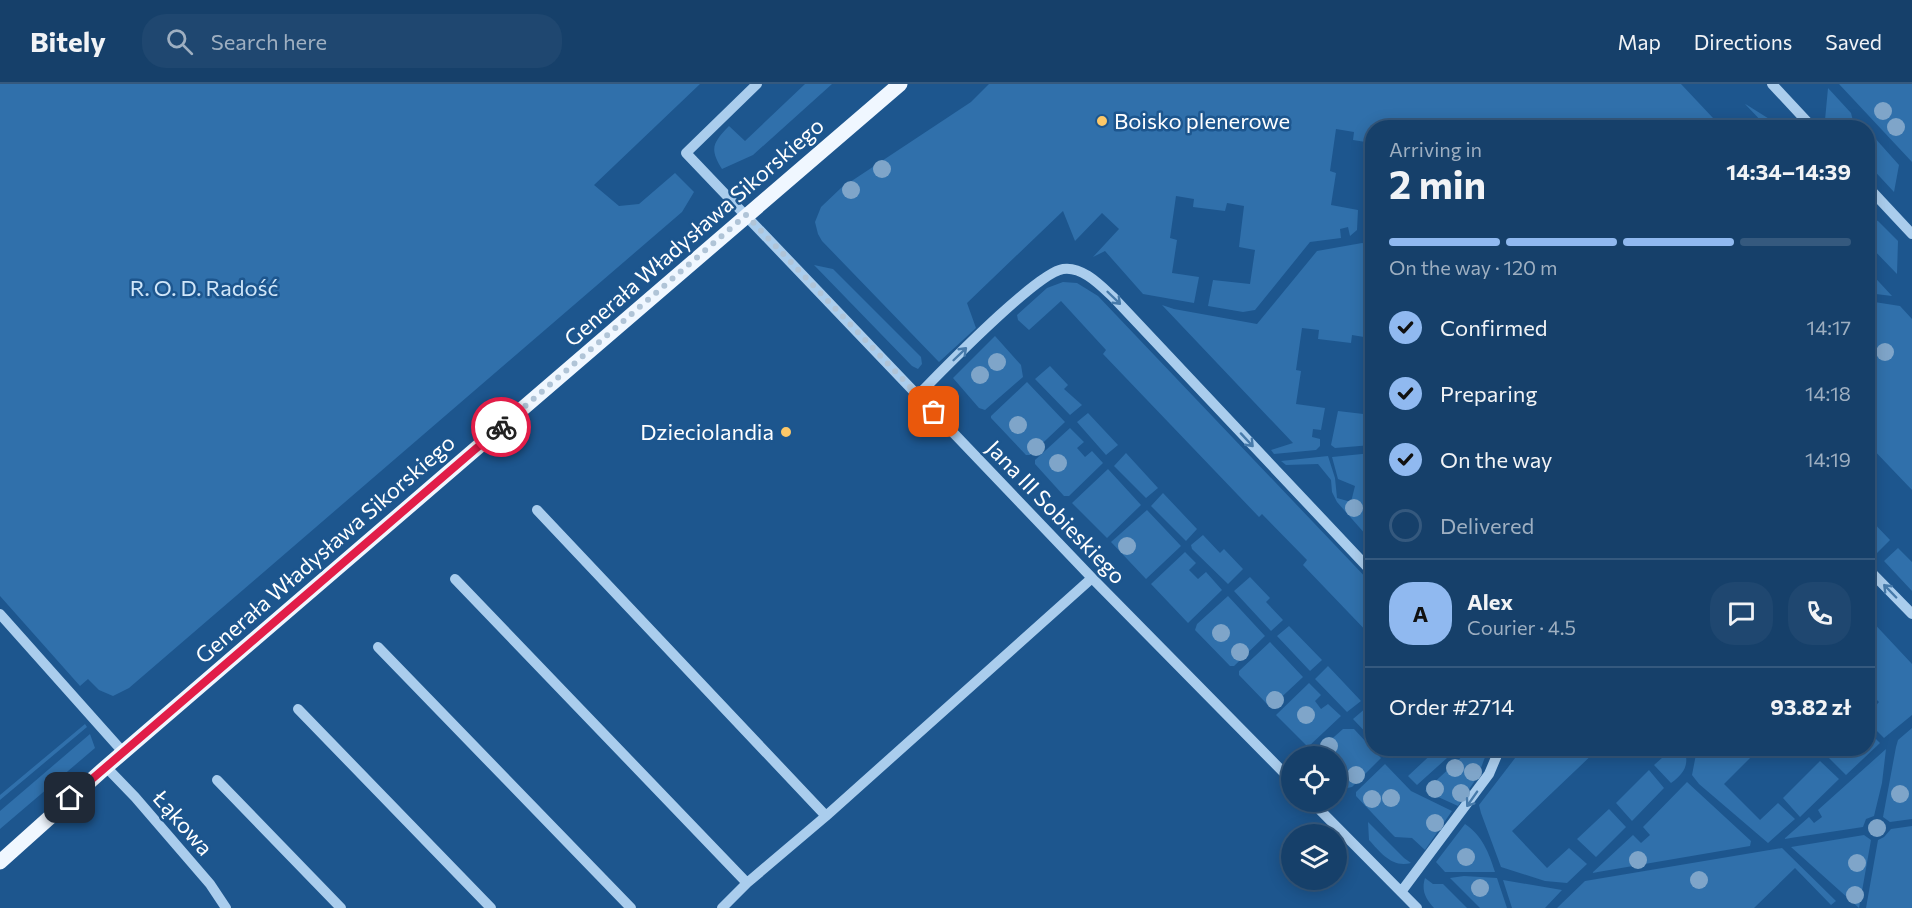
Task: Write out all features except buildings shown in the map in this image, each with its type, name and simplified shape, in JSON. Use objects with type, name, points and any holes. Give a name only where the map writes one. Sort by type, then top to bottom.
[{"type":"main road","name":"Generała Władysława Sikorskiego","points":[[0,862],[123,752],[900,84]]},
{"type":"street","name":"Jana III Sobieskiego","points":[[757,84],[686,153],[1092,578],[1281,770]]},
{"type":"street","points":[[1772,84],[1806,120]]},
{"type":"street","points":[[1875,194],[1912,234]]},
{"type":"street","points":[[918,395],[1027,290],[1063,268],[1077,271],[1092,278],[1113,297],[1365,565]]},
{"type":"street","points":[[537,510],[826,816]]},
{"type":"street","points":[[1875,576],[1912,614]]},
{"type":"street","points":[[722,908],[747,883],[826,816],[1092,578]]},
{"type":"street","points":[[455,579],[747,883]]},
{"type":"street","points":[[0,614],[123,752]]},
{"type":"street","points":[[378,647],[631,908]]},
{"type":"street","points":[[298,709],[491,908]]},
{"type":"street","points":[[1401,892],[1489,774],[1497,756]]},
{"type":"street","name":"Łąkowa","points":[[106,767],[210,884],[226,908]]},
{"type":"street","points":[[217,780],[341,908]]},
{"type":"street","points":[[1322,812],[1417,908]]},
{"type":"green space","name":"R. O. D. Radość","points":[[0,84],[700,84],[594,185],[619,206],[639,204],[675,173],[694,192],[682,212],[129,688],[113,696],[99,690],[88,679],[80,686],[0,596]]},
{"type":"green space","points":[[805,84],[832,84],[753,155],[722,169],[714,151],[719,137],[729,126],[745,141]]},
{"type":"green space","points":[[989,84],[1681,84],[1713,118],[1711,120],[1365,120],[1365,142],[1353,140],[1354,132],[1336,129],[1330,171],[1336,173],[1331,205],[1358,210],[1357,230],[1350,236],[1348,227],[1340,229],[1341,238],[1310,242],[1255,310],[1243,312],[1208,306],[1213,280],[1250,284],[1255,250],[1239,247],[1244,206],[1227,203],[1225,211],[1193,207],[1194,199],[1176,196],[1170,238],[1177,240],[1172,273],[1199,277],[1194,303],[1143,294],[1105,251],[1093,257],[1119,229],[1102,213],[1075,241],[1063,211],[967,303],[976,328],[939,362],[822,241],[815,222],[821,207],[841,188],[971,102]]},
{"type":"green space","points":[[1839,84],[1912,84],[1912,162],[1875,120]]},
{"type":"green space","points":[[1828,88],[1851,113],[1853,120],[1825,120]]},
{"type":"green space","points":[[1745,104],[1771,120],[1760,120]]},
{"type":"green space","points":[[1875,138],[1899,165],[1894,192],[1875,172]]},
{"type":"green space","points":[[1875,220],[1898,241],[1897,274],[1875,251]]},
{"type":"green space","points":[[1365,244],[1365,337],[1352,335],[1351,343],[1318,339],[1319,330],[1302,328],[1296,370],[1301,371],[1296,404],[1325,408],[1321,430],[1313,429],[1312,437],[1320,439],[1320,446],[1316,450],[1274,454],[1271,450],[1293,443],[1162,305],[1257,324],[1317,251]]},
{"type":"green space","points":[[814,265],[833,269],[921,357],[922,364],[918,369],[912,366]]},
{"type":"green space","points":[[1875,278],[1892,296],[1875,294]]},
{"type":"green space","points":[[1063,282],[1077,283],[1098,296],[1365,577],[1365,630],[1303,565],[1307,560],[1262,514],[1259,517],[1103,354],[1106,350],[1061,301],[1029,330],[1018,320],[1017,315],[1047,288]]},
{"type":"green space","points":[[1875,302],[1900,306],[1912,319],[1912,490],[1875,451]]},
{"type":"green space","points":[[995,336],[1021,365],[1023,377],[985,410],[979,408],[953,378]]},
{"type":"green space","points":[[1050,366],[1068,385],[1064,389],[1082,405],[1070,415],[1035,379]]},
{"type":"green space","points":[[1027,382],[1065,422],[1030,455],[1026,455],[991,418]]},
{"type":"green space","points":[[1338,411],[1365,414],[1365,446],[1335,448],[1331,445]]},
{"type":"green space","points":[[1088,413],[1118,445],[1106,455],[1077,422]]},
{"type":"green space","points":[[1070,428],[1084,442],[1077,448],[1085,457],[1092,451],[1103,463],[1069,496],[1064,496],[1035,464],[1035,460]]},
{"type":"green space","points":[[1126,453],[1158,488],[1146,498],[1114,466]]},
{"type":"green space","points":[[1365,454],[1365,534],[1337,502],[1332,492],[1331,480],[1318,464],[1286,465],[1281,461],[1328,456],[1335,478],[1337,498],[1351,502],[1355,486],[1338,479],[1332,457]]},
{"type":"green space","points":[[1108,469],[1141,505],[1107,538],[1072,503]]},
{"type":"green space","points":[[1163,493],[1197,529],[1186,541],[1151,506]]},
{"type":"green space","points":[[1147,510],[1181,546],[1146,579],[1111,542]]},
{"type":"green space","points":[[1875,524],[1890,540],[1875,553]]},
{"type":"green space","points":[[1203,535],[1220,553],[1224,549],[1243,569],[1228,584],[1192,549],[1191,545]]},
{"type":"green space","points":[[1898,548],[1912,562],[1912,591],[1884,561]]},
{"type":"green space","points":[[1185,552],[1196,563],[1189,570],[1198,579],[1206,572],[1222,590],[1188,623],[1151,584]]},
{"type":"green space","points":[[1250,577],[1270,598],[1266,602],[1283,620],[1271,631],[1234,591]]},
{"type":"green space","points":[[1228,596],[1265,636],[1234,666],[1230,666],[1195,630],[1197,624]]},
{"type":"green space","points":[[1875,624],[1912,664],[1912,715],[1884,738],[1875,729],[1875,706],[1879,702],[1875,698]]},
{"type":"green space","points":[[1289,626],[1322,660],[1310,671],[1277,636]]},
{"type":"green space","points":[[1270,642],[1303,677],[1272,706],[1268,705],[1239,675],[1239,671]]},
{"type":"green space","points":[[1328,666],[1361,701],[1347,712],[1315,679]]},
{"type":"green space","points":[[1309,683],[1321,695],[1315,701],[1321,709],[1328,704],[1341,716],[1307,746],[1276,715]]},
{"type":"green space","points":[[1365,709],[1365,732],[1353,719]]},
{"type":"green space","points":[[85,724],[87,727],[0,800],[0,795]]},
{"type":"green space","points":[[1912,728],[1912,819],[1890,822],[1883,817],[1896,747],[1898,740]]},
{"type":"green space","points":[[1343,729],[1354,729],[1365,741],[1365,756],[1381,758],[1352,787],[1347,788],[1347,746],[1324,746]]},
{"type":"green space","points":[[90,734],[95,748],[0,829],[0,811]]},
{"type":"green space","points":[[1875,738],[1880,743],[1875,748]]},
{"type":"green space","points":[[1886,749],[1882,783],[1874,816],[1866,819],[1863,827],[1784,839],[1809,817],[1814,823],[1822,817],[1818,810]]},
{"type":"green space","points":[[1429,756],[1449,756],[1417,785],[1408,776]]},
{"type":"green space","points":[[1462,756],[1485,756],[1478,776],[1458,806],[1425,791]]},
{"type":"green space","points":[[1517,756],[1591,756],[1512,831],[1547,868],[1569,848],[1587,864],[1567,883],[1545,881],[1501,867],[1479,805]]},
{"type":"green space","points":[[1664,756],[1686,756],[1685,768],[1671,783],[1654,765]]},
{"type":"green space","points":[[1696,756],[1752,756],[1724,784],[1760,820],[1778,803],[1795,819],[1768,843],[1699,784],[1692,775]]},
{"type":"green space","points":[[1827,756],[1866,756],[1846,775]]},
{"type":"green space","points":[[1820,761],[1839,779],[1800,817],[1783,798]]},
{"type":"green space","points":[[1385,764],[1411,791],[1452,811],[1425,850],[1412,838],[1395,837],[1356,796],[1356,792]]},
{"type":"green space","points":[[1649,770],[1664,788],[1632,821],[1616,803]]},
{"type":"green space","points":[[1687,782],[1751,841],[1750,846],[1592,873],[1633,835],[1641,843],[1650,835],[1643,827]]},
{"type":"green space","points":[[1609,809],[1626,827],[1596,857],[1577,839]]},
{"type":"green space","points":[[1368,822],[1411,863],[1398,863],[1383,854],[1369,840]]},
{"type":"green space","points":[[1465,824],[1476,833],[1484,845],[1495,872],[1445,872],[1436,862]]},
{"type":"green space","points":[[1912,826],[1912,908],[1866,908],[1878,840],[1891,829]]},
{"type":"green space","points":[[1864,835],[1871,840],[1859,908],[1791,847]]},
{"type":"green space","points":[[1782,848],[1836,901],[1831,905],[1795,868],[1754,908],[1557,908],[1585,881]]},
{"type":"green space","points":[[1464,876],[1497,878],[1507,908],[1480,908],[1450,878]]},
{"type":"green space","points":[[1425,878],[1433,884],[1443,884],[1467,908],[1434,908],[1425,894]]},
{"type":"green space","points":[[1503,880],[1562,890],[1545,908],[1512,908]]},
{"type":"way so far","points":[[501,427],[746,215],[934,412]]},
{"type":"place","name":"Boisko plenerowe","points":[[1102,121]]},
{"type":"place","name":"Dzieciolandia","points":[[786,432]]},
{"type":"route","points":[[70,798],[501,427]]}]
